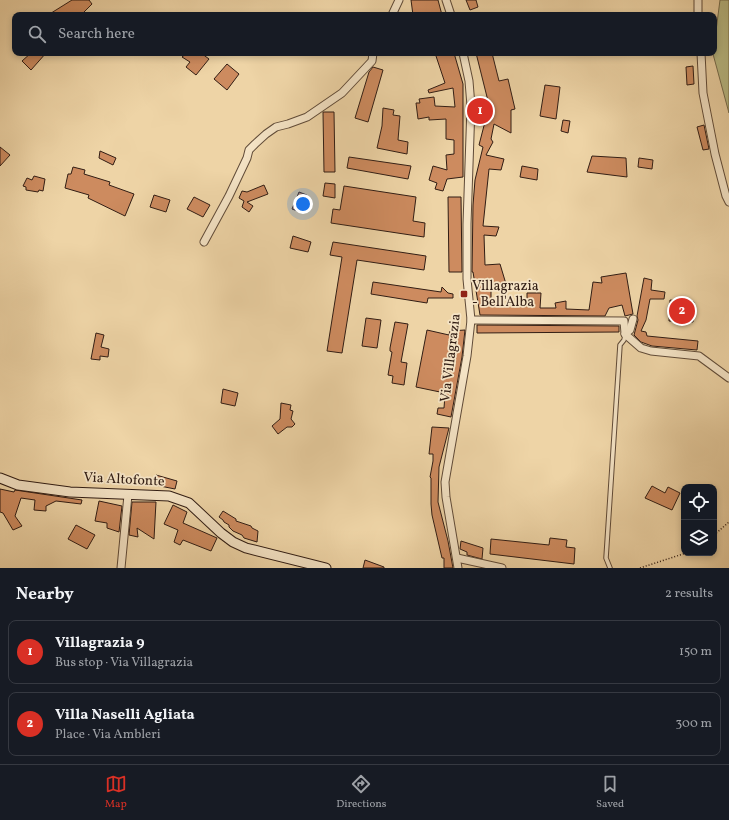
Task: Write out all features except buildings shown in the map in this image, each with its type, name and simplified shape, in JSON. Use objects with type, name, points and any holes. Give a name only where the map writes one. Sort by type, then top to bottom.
[{"type":"main road","name":"Via Altofonte","points":[[0,478],[18,484],[70,492],[169,496],[189,503],[221,533],[233,542],[246,548],[326,568]]},
{"type":"street","points":[[393,12],[399,0]]},
{"type":"street","points":[[446,0],[450,12]]},
{"type":"street","points":[[698,0],[698,12]]},
{"type":"street","points":[[204,242],[229,196],[247,158],[249,150],[276,127],[307,117],[342,93],[372,61],[373,56]]},
{"type":"street","name":"Via Villagrazia","points":[[458,568],[446,497],[445,482],[467,356],[471,320],[467,279],[467,224],[471,106],[469,81],[464,56]]},
{"type":"street","points":[[701,56],[703,93],[715,154],[729,202]]},
{"type":"street","points":[[625,334],[630,330],[633,319]]},
{"type":"street","points":[[471,320],[624,321],[625,334],[641,348],[651,351],[699,356],[729,378]]},
{"type":"street","points":[[121,568],[128,495]]},
{"type":"street","points":[[457,558],[502,568]]},
{"type":"lane","points":[[610,568],[606,558],[620,345],[624,340],[625,334]]},
{"type":"path","points":[[717,532],[729,522]]},
{"type":"path","points":[[640,568],[681,555]]},
{"type":"green space","points":[[720,0],[729,0],[729,113],[714,56],[717,56],[717,23]]},
{"type":"place","name":"Villagrazia 9","points":[[480,111]]},
{"type":"place","name":"Villagrazia - Bell'Alba","points":[[464,294]]},
{"type":"place","name":"Villa Naselli Agliata","points":[[682,311]]}]
